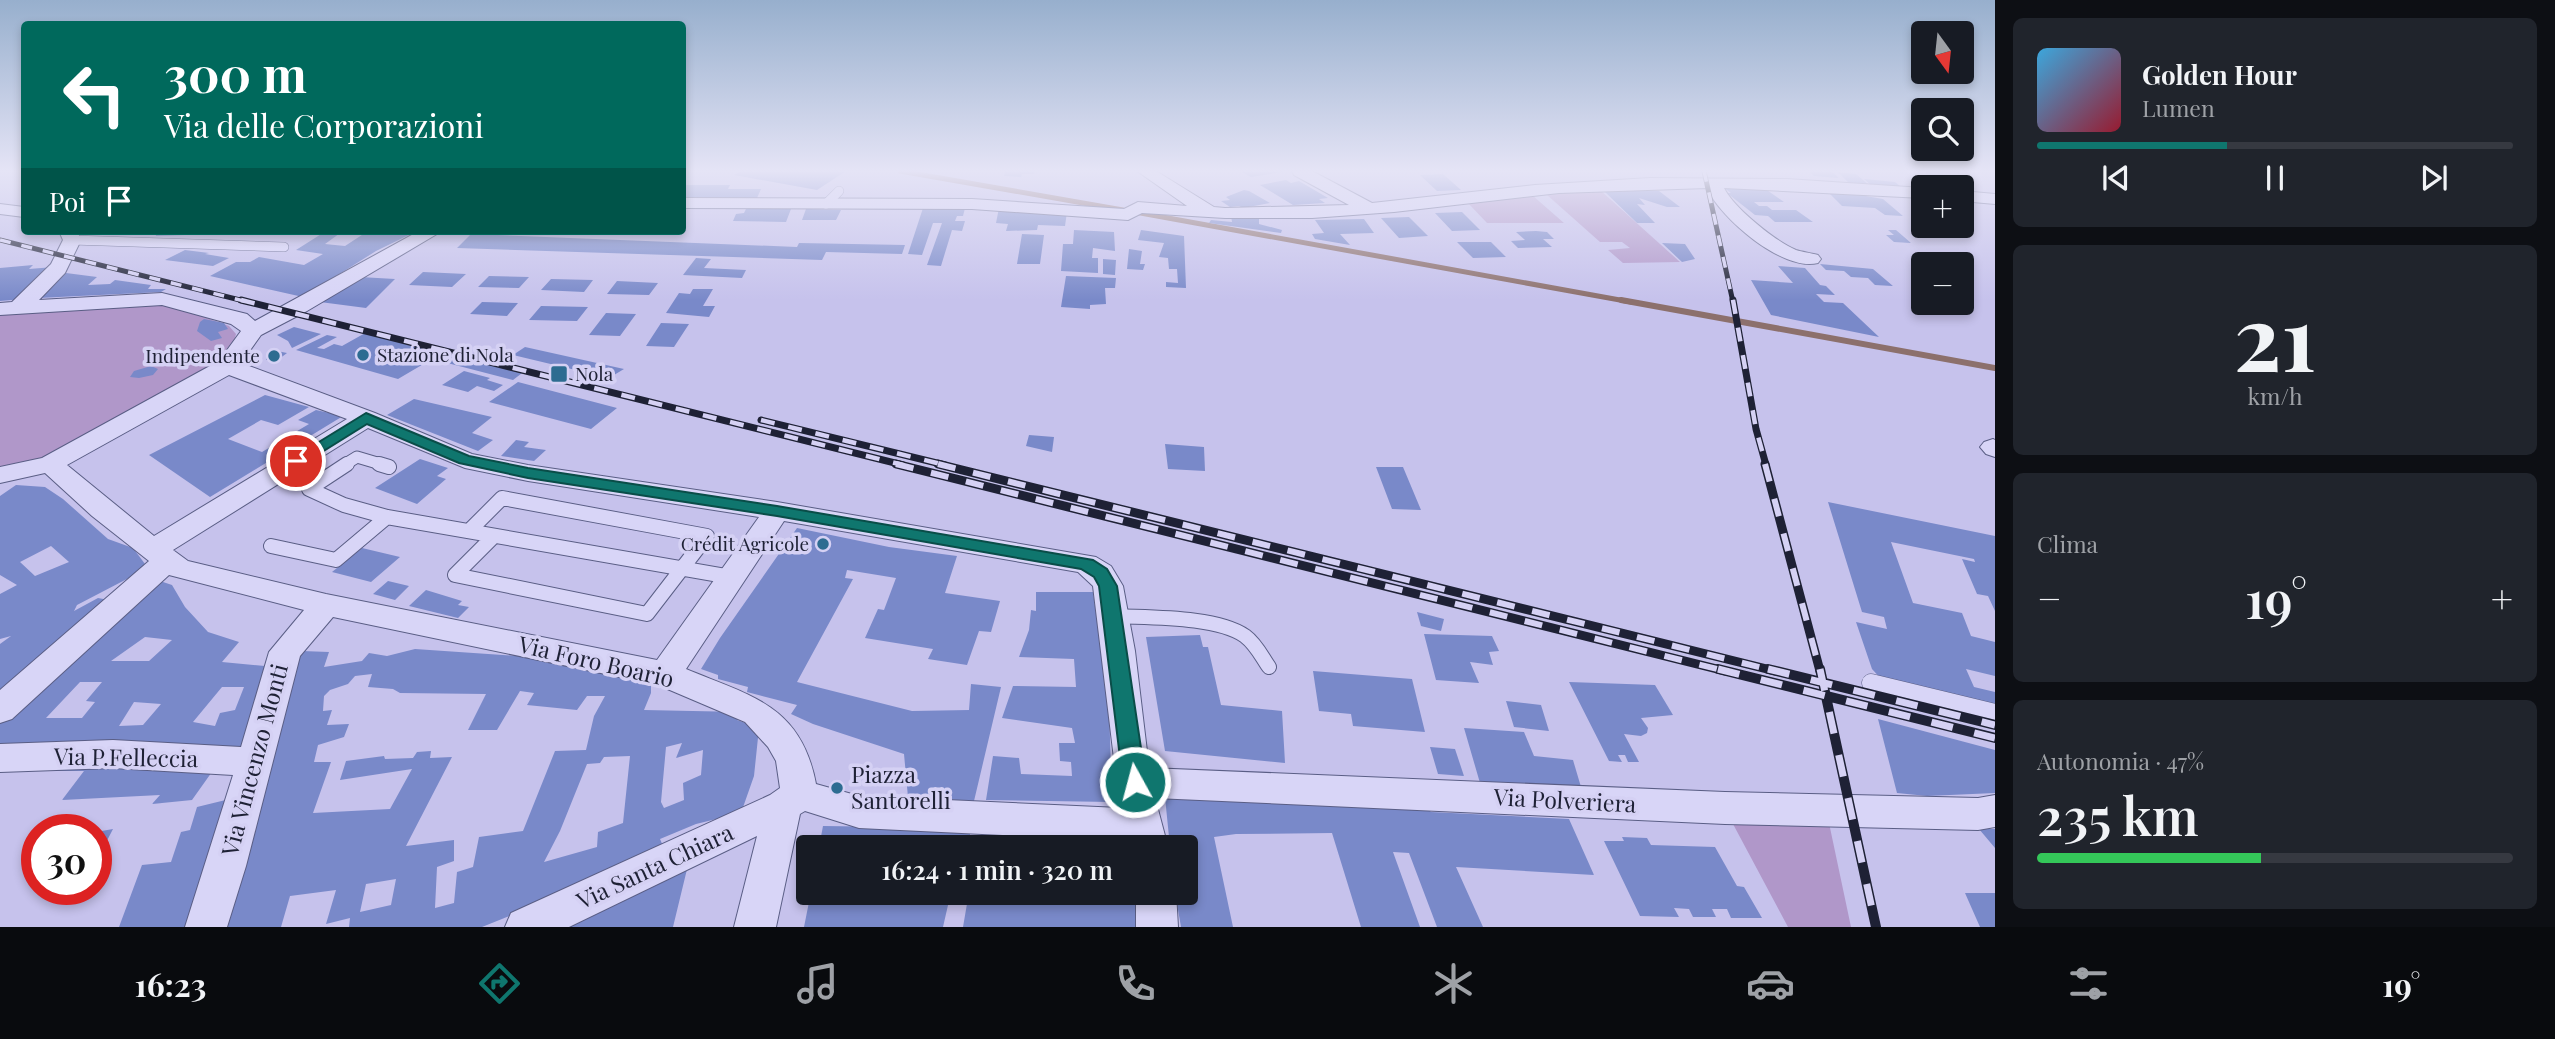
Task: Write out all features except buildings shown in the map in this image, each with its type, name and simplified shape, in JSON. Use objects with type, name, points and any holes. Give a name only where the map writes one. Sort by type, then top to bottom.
[{"type":"street","points":[[1736,214],[1789,254],[1811,259]]},
{"type":"street","points":[[0,475],[50,464],[227,366],[253,330],[300,307],[426,235]]},
{"type":"street","points":[[10,308],[53,273],[68,253],[70,236]]},
{"type":"street","points":[[10,308],[162,299],[239,319],[253,330]]},
{"type":"street","points":[[227,366],[366,418],[465,460],[528,473],[777,511],[1086,564],[1105,579],[1114,616],[1135,782],[1145,835]]},
{"type":"street","points":[[0,710],[141,582],[162,555],[366,418]]},
{"type":"street","name":"Via Foro Boario","points":[[50,464],[102,510],[178,568],[326,605],[665,674],[758,713],[781,737],[794,761],[792,800]]},
{"type":"street","points":[[665,674],[777,511]]},
{"type":"street","name":"Via Vincenzo Monti","points":[[206,927],[226,866],[285,652],[326,605]]},
{"type":"street","name":"Via P.Felleccia","points":[[0,758],[113,754],[253,762]]},
{"type":"street","name":"Via Polveriera","points":[[1135,782],[1725,808],[1978,814],[1995,811]]},
{"type":"street","points":[[755,927],[792,800],[859,812],[1133,835]]},
{"type":"street","name":"Via Santa Chiara","points":[[526,927],[792,800]]},
{"type":"street","points":[[1156,905],[1157,927]]},
{"type":"lane","points":[[70,236],[284,247]]},
{"type":"lane","points":[[389,467],[357,457],[309,489],[344,505],[387,517],[732,577]]},
{"type":"lane","points":[[470,531],[502,498],[707,536],[647,614],[455,575],[494,536]]},
{"type":"lane","points":[[271,546],[336,560],[387,517]]},
{"type":"lane","points":[[1114,616],[1158,618],[1233,629],[1246,637],[1269,667]]},
{"type":"lane","points":[[1871,683],[1995,713]]},
{"type":"shaded area","points":[[1479,214],[1554,214],[1564,223],[1487,223]]},
{"type":"shaded area","points":[[1569,214],[1627,214],[1680,262],[1623,263],[1608,250],[1630,248],[1622,242],[1600,242]]},
{"type":"shaded area","points":[[132,304],[171,305],[229,326],[236,334],[234,341],[212,365],[53,457],[0,470],[0,313]]},
{"type":"shaded area","points":[[1829,823],[1851,927],[1788,927],[1733,824]]},
{"type":"waterway","points":[[1147,214],[1631,302]]},
{"type":"waterway","points":[[1621,300],[1995,368]]},
{"type":"railway","points":[[1714,214],[1733,302]]},
{"type":"railway","points":[[0,240],[248,302]]},
{"type":"railway","points":[[241,300],[903,465]]},
{"type":"railway","points":[[1733,300],[1756,429],[1766,465]]},
{"type":"railway","points":[[761,420],[945,465]]},
{"type":"railway","points":[[896,464],[1725,671]]},
{"type":"railway","points":[[938,464],[1775,671]]},
{"type":"railway","points":[[1765,464],[1820,671]]},
{"type":"railway","points":[[1718,669],[1826,696]]},
{"type":"railway","points":[[1768,669],[1823,683]]},
{"type":"railway","points":[[1820,669],[1823,683]]},
{"type":"railway","points":[[1823,683],[1995,725]]},
{"type":"railway","points":[[1823,683],[1826,696]]},
{"type":"railway","points":[[1826,696],[1995,738]]},
{"type":"railway","points":[[1826,696],[1876,927]]},
{"type":"place","name":"Stazione di Nola","points":[[363,355]]},
{"type":"place","name":"Indipendente","points":[[274,356]]},
{"type":"place","name":"Nola","points":[[559,374]]},
{"type":"place","name":"Crédit Agricole","points":[[823,544]]},
{"type":"place","name":"Piazza Santorelli","points":[[837,788]]},
{"type":"route","points":[[296,461],[366,418],[465,460],[528,473],[777,511],[1086,564],[1100,573],[1108,586],[1135,782]]}]
